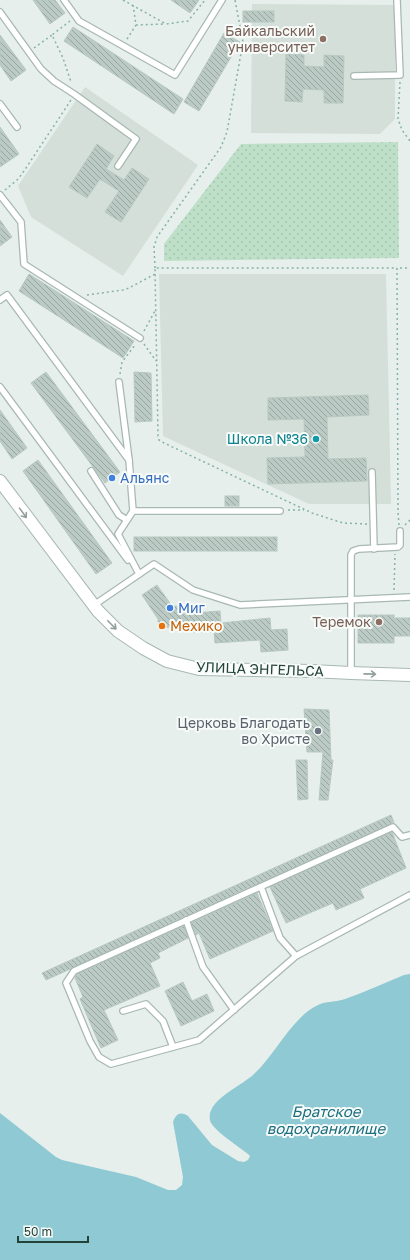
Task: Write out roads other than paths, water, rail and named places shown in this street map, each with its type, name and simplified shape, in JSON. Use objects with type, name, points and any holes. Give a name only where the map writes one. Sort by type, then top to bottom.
[{"type":"street","name":"УЛИЦА ЭНГЕЛЬСА","points":[[0,481],[93,605],[118,632],[142,648],[167,661],[199,669],[312,671],[410,675]]},
{"type":"lane","points":[[64,0],[79,21],[175,74],[222,0]]},
{"type":"lane","points":[[354,76],[400,74],[397,0]]},
{"type":"lane","points":[[0,12],[41,69],[54,81],[136,139],[118,166]]},
{"type":"lane","points":[[0,104],[17,127]]},
{"type":"lane","points":[[0,194],[21,222],[24,264],[140,338]]},
{"type":"lane","points":[[0,300],[7,295],[129,460]]},
{"type":"lane","points":[[119,382],[129,460],[133,511],[118,534],[139,574]]},
{"type":"lane","points":[[0,387],[139,574]]},
{"type":"lane","points":[[91,471],[119,515],[127,520]]},
{"type":"lane","points":[[372,472],[374,548]]},
{"type":"lane","points":[[133,511],[280,510]]},
{"type":"lane","points":[[351,673],[351,556],[353,551],[359,549],[394,548],[400,545],[400,531]]},
{"type":"lane","points":[[93,605],[154,564],[193,590],[240,605],[410,597]]},
{"type":"lane","points":[[410,835],[402,837],[393,827],[74,971],[66,983],[90,1041],[99,1057],[111,1064],[199,1040],[296,956],[410,895]]},
{"type":"lane","points":[[261,886],[280,938],[296,956]]},
{"type":"lane","points":[[186,920],[203,967],[234,1010]]},
{"type":"lane","points":[[123,1011],[146,1004],[163,1021],[173,1047]]},
{"type":"water","name":"Братское водохранилище","points":[[410,974],[410,1260],[0,1260],[0,1113],[56,1157],[62,1160],[136,1177],[168,1190],[176,1190],[182,1185],[183,1177],[173,1122],[177,1115],[183,1114],[188,1116],[212,1145],[238,1161],[244,1162],[248,1160],[250,1156],[215,1128],[210,1120],[210,1113],[219,1100],[254,1074],[300,1018],[318,1005],[345,999],[404,975]]},
{"type":"place","name":"Байкальский университет","points":[[323,39]]},
{"type":"place","name":"Школа №36","points":[[316,439]]},
{"type":"place","name":"Альянс","points":[[112,478]]},
{"type":"place","name":"Миг","points":[[170,608]]},
{"type":"place","name":"Теремок","points":[[379,622]]},
{"type":"place","name":"Мехико","points":[[162,626]]},
{"type":"place","name":"Церковь Благодать во Христе","points":[[318,731]]}]
